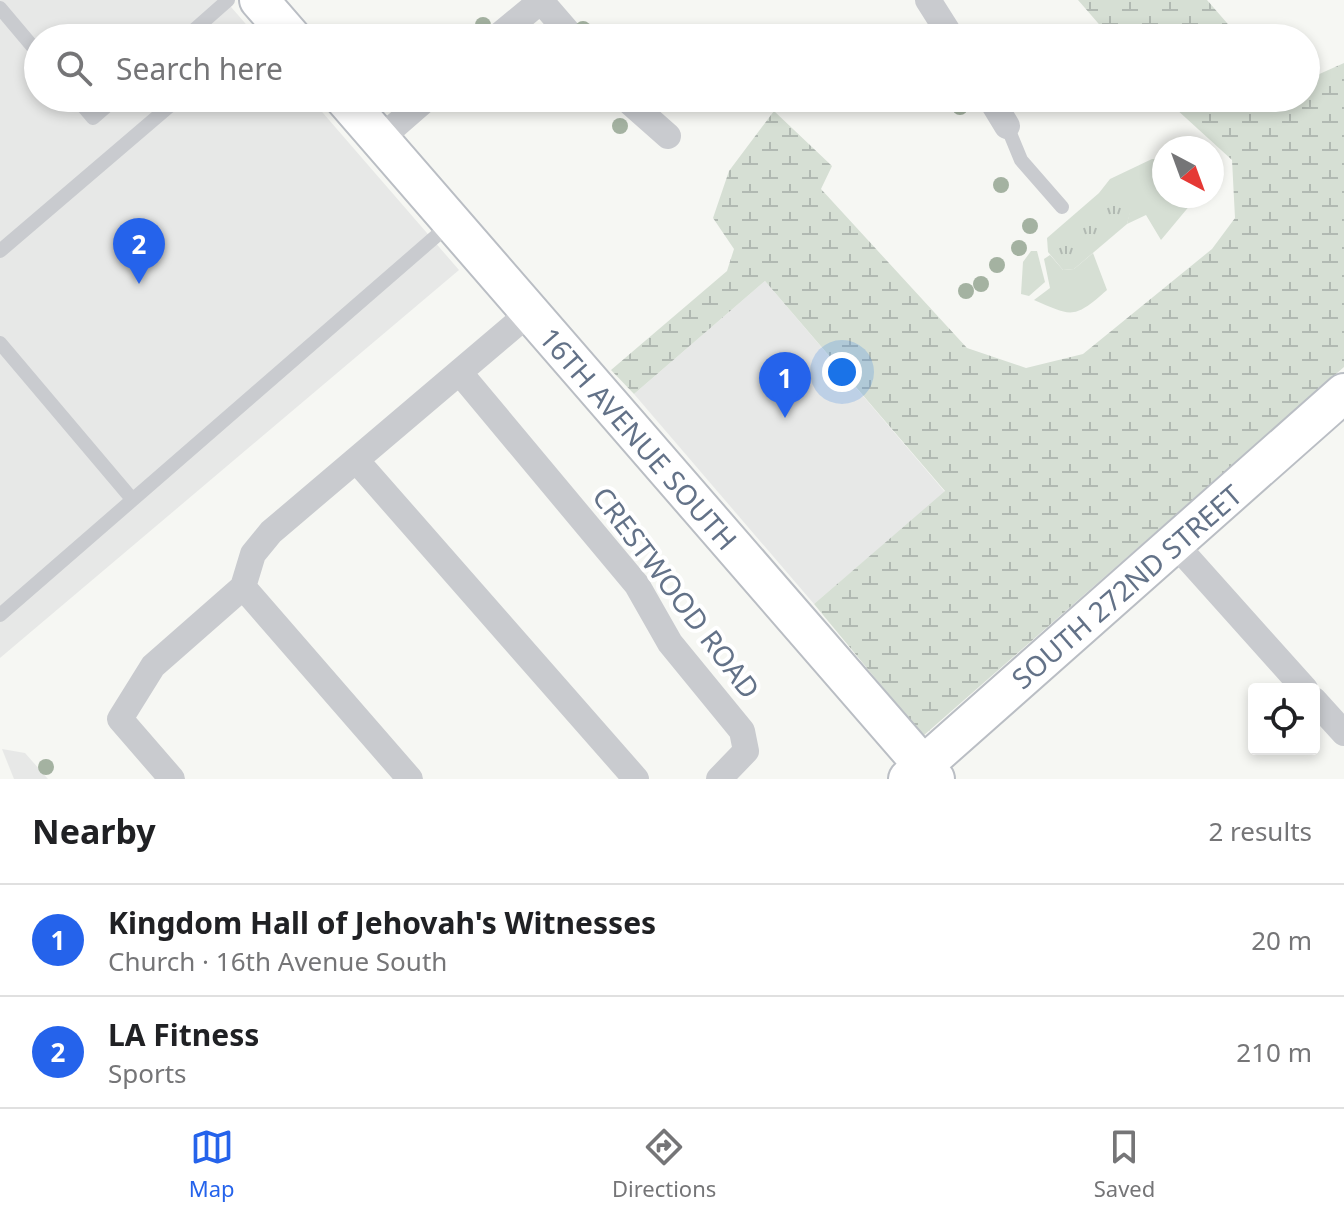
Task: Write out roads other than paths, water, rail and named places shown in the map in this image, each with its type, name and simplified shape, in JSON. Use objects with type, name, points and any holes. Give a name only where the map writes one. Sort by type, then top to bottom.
[{"type":"main road","name":"16TH AVENUE SOUTH","points":[[356,112],[922,775]]},
{"type":"main road","name":"SOUTH 272ND STREET","points":[[922,775],[1344,393]]},
{"type":"street","points":[[513,24],[542,0],[562,24]]},
{"type":"street","points":[[928,0],[943,24]]},
{"type":"street","points":[[380,139],[411,112]]},
{"type":"street","points":[[641,112],[668,136]]},
{"type":"street","points":[[998,112],[1007,126]]},
{"type":"street","points":[[172,779],[120,719],[153,666],[243,587],[253,554],[271,532],[529,313]]},
{"type":"street","name":"CRESTWOOD ROAD","points":[[460,373],[637,585],[670,643],[742,731],[746,751],[719,779]]},
{"type":"street","points":[[356,460],[636,779]]},
{"type":"street","points":[[1176,545],[1300,683]]},
{"type":"street","points":[[243,587],[410,779]]},
{"type":"street","points":[[1320,707],[1344,733]]},
{"type":"lane","points":[[201,24],[228,0]]},
{"type":"lane","points":[[0,8],[24,36]]},
{"type":"lane","points":[[0,251],[163,112]]},
{"type":"lane","points":[[1007,126],[1021,160],[1062,207]]},
{"type":"lane","points":[[0,615],[451,223]]},
{"type":"lane","points":[[0,343],[132,499]]},
{"type":"place","name":"LA Fitness","points":[[139,284]]},
{"type":"place","name":"Kingdom Hall of Jehovah's Witnesses","points":[[785,418]]}]
